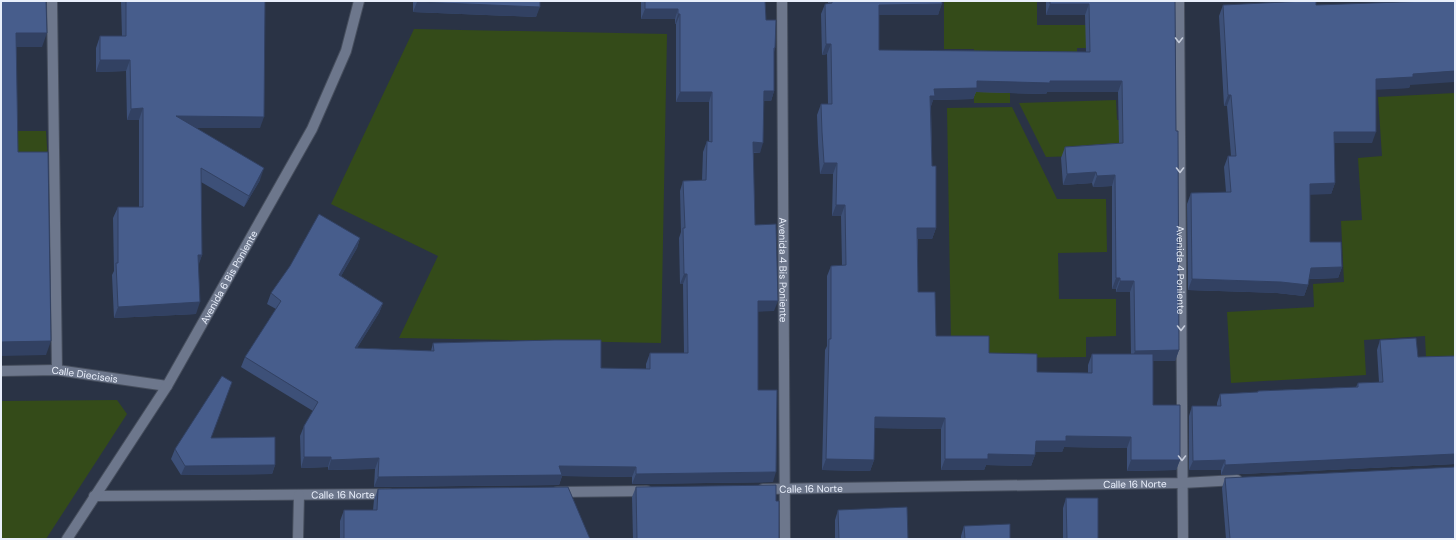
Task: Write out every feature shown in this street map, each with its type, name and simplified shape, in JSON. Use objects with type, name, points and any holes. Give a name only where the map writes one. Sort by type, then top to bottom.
[{"type":"street","points":[[52,1],[57,370]]},
{"type":"street","name":"Avenida 6 Bis Poniente","points":[[68,539],[94,496],[167,386],[312,129],[346,51],[360,1]]},
{"type":"street","name":"Avenida 4 Bis Poniente","points":[[782,1],[784,539]]},
{"type":"street","name":"Avenida 4 Poniente","points":[[1179,1],[1182,483],[1184,539]]},
{"type":"street","name":"Calle Dieciseis","points":[[1,371],[57,370],[167,386]]},
{"type":"street","name":"Calle 16 Norte","points":[[753,490],[1182,483],[1245,480]]},
{"type":"street","points":[[546,492],[657,491]]},
{"type":"street","name":"Calle 16 Norte","points":[[94,496],[402,494]]},
{"type":"street","points":[[298,539],[299,495]]},
{"type":"green space","points":[[944,1],[1037,1],[1037,25],[1114,25],[1114,48],[1077,48],[1077,59],[1010,58],[1010,103],[974,103],[974,49],[944,49]]},
{"type":"green space","points":[[414,29],[667,34],[661,343],[399,338],[438,256],[331,204]]},
{"type":"green space","points":[[1455,93],[1455,356],[1426,357],[1425,336],[1364,340],[1366,375],[1231,383],[1227,312],[1314,307],[1313,284],[1344,282],[1341,221],[1362,220],[1358,158],[1382,156],[1378,97]]},
{"type":"green space","points":[[1116,100],[1117,120],[1178,118],[1135,154],[1046,157],[1019,103]]},
{"type":"green space","points":[[1012,107],[1057,199],[1106,199],[1107,252],[1058,253],[1059,299],[1116,299],[1116,336],[1086,337],[1086,357],[984,358],[951,342],[947,108]]},
{"type":"green space","points":[[1,131],[46,131],[48,162],[1,163]]},
{"type":"green space","points":[[117,400],[127,414],[46,539],[1,539],[1,401]]},
{"type":"building","points":[[1,1],[46,1],[47,33],[16,33],[18,152],[48,152],[51,341],[1,342]]},
{"type":"building","points":[[126,1],[265,1],[264,117],[176,116],[264,168],[249,196],[201,168],[202,255],[198,255],[200,302],[118,307],[116,263],[118,263],[118,207],[143,207],[143,108],[131,109],[130,60],[100,60],[100,36],[126,36]]},
{"type":"building","points":[[540,1],[540,7],[417,2]]},
{"type":"building","points":[[645,1],[765,1],[766,20],[776,20],[774,48],[774,91],[764,91],[763,143],[753,142],[755,225],[776,224],[778,301],[758,301],[758,390],[777,390],[776,472],[636,474],[636,467],[559,466],[562,475],[378,477],[379,458],[331,460],[331,457],[304,457],[304,426],[318,402],[245,357],[281,301],[271,293],[290,266],[319,214],[360,238],[339,275],[383,303],[355,348],[434,351],[433,343],[601,340],[601,368],[650,369],[650,353],[688,353],[687,274],[684,274],[683,228],[685,228],[683,181],[706,180],[707,141],[712,142],[712,92],[680,92],[680,14],[678,14],[678,9],[645,9]]},
{"type":"building","points":[[832,1],[942,1],[942,4],[879,5],[879,50],[1090,52],[1089,4],[1050,4],[1050,1],[1175,1],[1176,131],[1178,131],[1179,350],[1135,351],[1134,281],[1120,281],[1120,278],[1116,278],[1115,175],[1097,176],[1096,172],[1067,174],[1065,147],[1123,143],[1122,81],[1050,81],[1050,83],[977,81],[977,88],[934,89],[935,96],[930,96],[932,166],[936,166],[936,228],[917,228],[918,292],[935,292],[936,336],[989,336],[989,353],[1037,354],[1037,372],[1092,373],[1092,354],[1153,354],[1153,405],[1180,405],[1180,460],[1131,460],[1131,437],[1066,436],[1066,441],[1036,441],[1035,455],[988,454],[988,459],[945,459],[945,418],[875,417],[874,460],[826,459],[829,339],[831,339],[831,266],[846,265],[845,205],[836,205],[837,163],[824,163],[822,132],[821,104],[832,104],[831,44],[826,44],[825,4],[832,3]]},
{"type":"building","points":[[1316,1],[1316,5],[1455,1],[1455,71],[1413,74],[1413,77],[1376,79],[1376,132],[1334,132],[1335,183],[1310,184],[1310,242],[1341,242],[1342,267],[1311,268],[1308,285],[1281,282],[1192,279],[1191,193],[1231,192],[1228,156],[1236,156],[1231,95],[1228,95],[1223,5]]},
{"type":"building","points":[[1416,338],[1418,357],[1455,356],[1455,454],[1225,465],[1225,460],[1193,461],[1192,406],[1221,406],[1220,394],[1358,387],[1358,383],[1383,382],[1380,340]]},
{"type":"building","points":[[222,376],[232,382],[211,438],[275,437],[275,465],[185,466],[175,449]]},
{"type":"building","points":[[1455,467],[1455,539],[1230,539],[1225,478]]},
{"type":"building","points":[[776,485],[776,501],[779,501],[779,539],[637,539],[636,487]]},
{"type":"building","points":[[568,487],[590,539],[344,539],[344,510],[377,510],[378,489]]},
{"type":"building","points":[[1066,498],[1098,498],[1098,539],[1067,539]]},
{"type":"building","points":[[907,507],[908,539],[839,539],[838,510]]},
{"type":"building","points":[[1010,524],[1010,539],[965,539],[964,526]]}]
